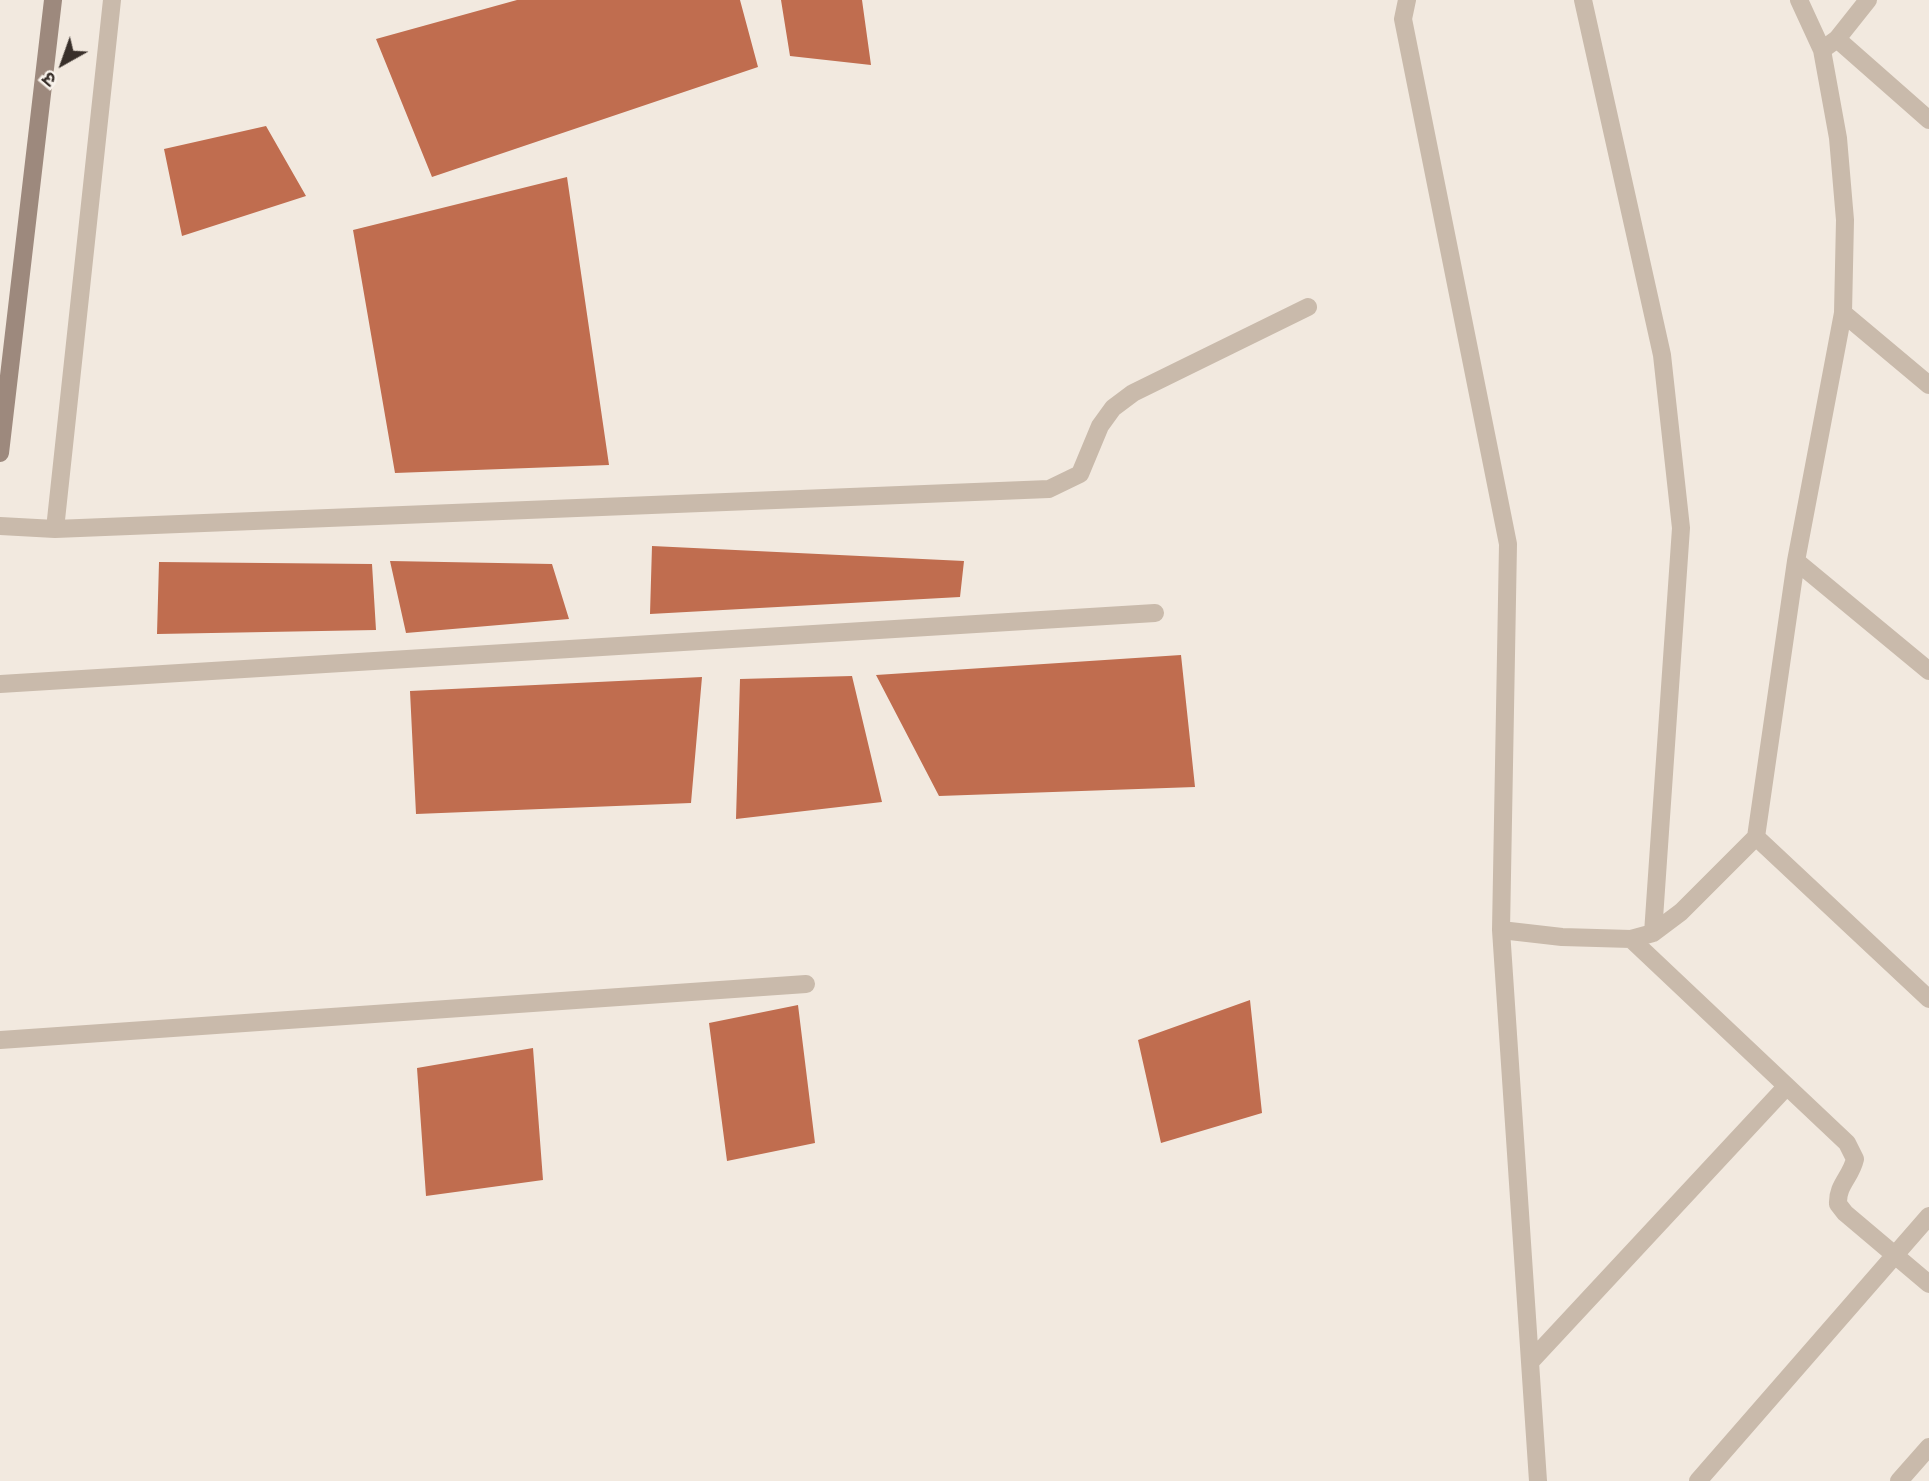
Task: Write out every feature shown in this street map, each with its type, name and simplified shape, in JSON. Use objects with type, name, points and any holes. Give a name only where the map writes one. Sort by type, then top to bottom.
[{"type":"street","points":[[0,453],[53,0]]},
{"type":"street","points":[[55,529],[112,0]]},
{"type":"street","points":[[1407,0],[1402,19],[1508,544],[1501,930],[1538,1481]]},
{"type":"street","points":[[1583,0],[1662,355],[1681,528],[1653,933]]},
{"type":"street","points":[[1501,930],[1562,937],[1631,939],[1653,933],[1681,912],[1756,837],[1796,561],[1843,313],[1845,220],[1839,138],[1822,50],[1799,0]]},
{"type":"street","points":[[1822,50],[1837,38],[1868,0]]},
{"type":"street","points":[[1837,38],[1929,120]]},
{"type":"street","points":[[0,526],[55,529],[1049,489],[1080,474],[1100,426],[1113,408],[1133,393],[1308,307]]},
{"type":"street","points":[[1843,313],[1929,385]]},
{"type":"street","points":[[1796,561],[1929,671]]},
{"type":"street","points":[[0,684],[1155,613]]},
{"type":"street","points":[[1756,837],[1929,999]]},
{"type":"street","points":[[1631,939],[1847,1143],[1855,1160],[1853,1169],[1840,1187],[1838,1204],[1845,1213],[1929,1284]]},
{"type":"street","points":[[0,1040],[806,984]]},
{"type":"street","points":[[1530,1362],[1786,1087]]},
{"type":"street","points":[[1698,1481],[1929,1216]]},
{"type":"street","points":[[1899,1481],[1929,1447]]},
{"type":"building","points":[[517,0],[740,0],[758,67],[432,177],[376,39]]},
{"type":"building","points":[[781,0],[862,0],[871,65],[790,56]]},
{"type":"building","points":[[266,126],[306,196],[182,236],[164,149]]},
{"type":"building","points":[[567,177],[609,465],[395,473],[353,230]]},
{"type":"building","points":[[652,546],[964,561],[960,597],[650,614]]},
{"type":"building","points":[[390,561],[552,564],[569,619],[406,633]]},
{"type":"building","points":[[159,562],[372,564],[376,630],[157,634]]},
{"type":"building","points":[[1181,655],[1195,787],[939,796],[876,675]]},
{"type":"building","points":[[852,676],[882,802],[736,819],[740,679]]},
{"type":"building","points":[[702,677],[691,803],[416,814],[410,691]]},
{"type":"building","points":[[1250,1000],[1262,1113],[1161,1143],[1138,1040]]},
{"type":"building","points":[[798,1005],[815,1143],[727,1161],[709,1023]]},
{"type":"building","points":[[533,1048],[543,1180],[426,1196],[417,1068]]}]
